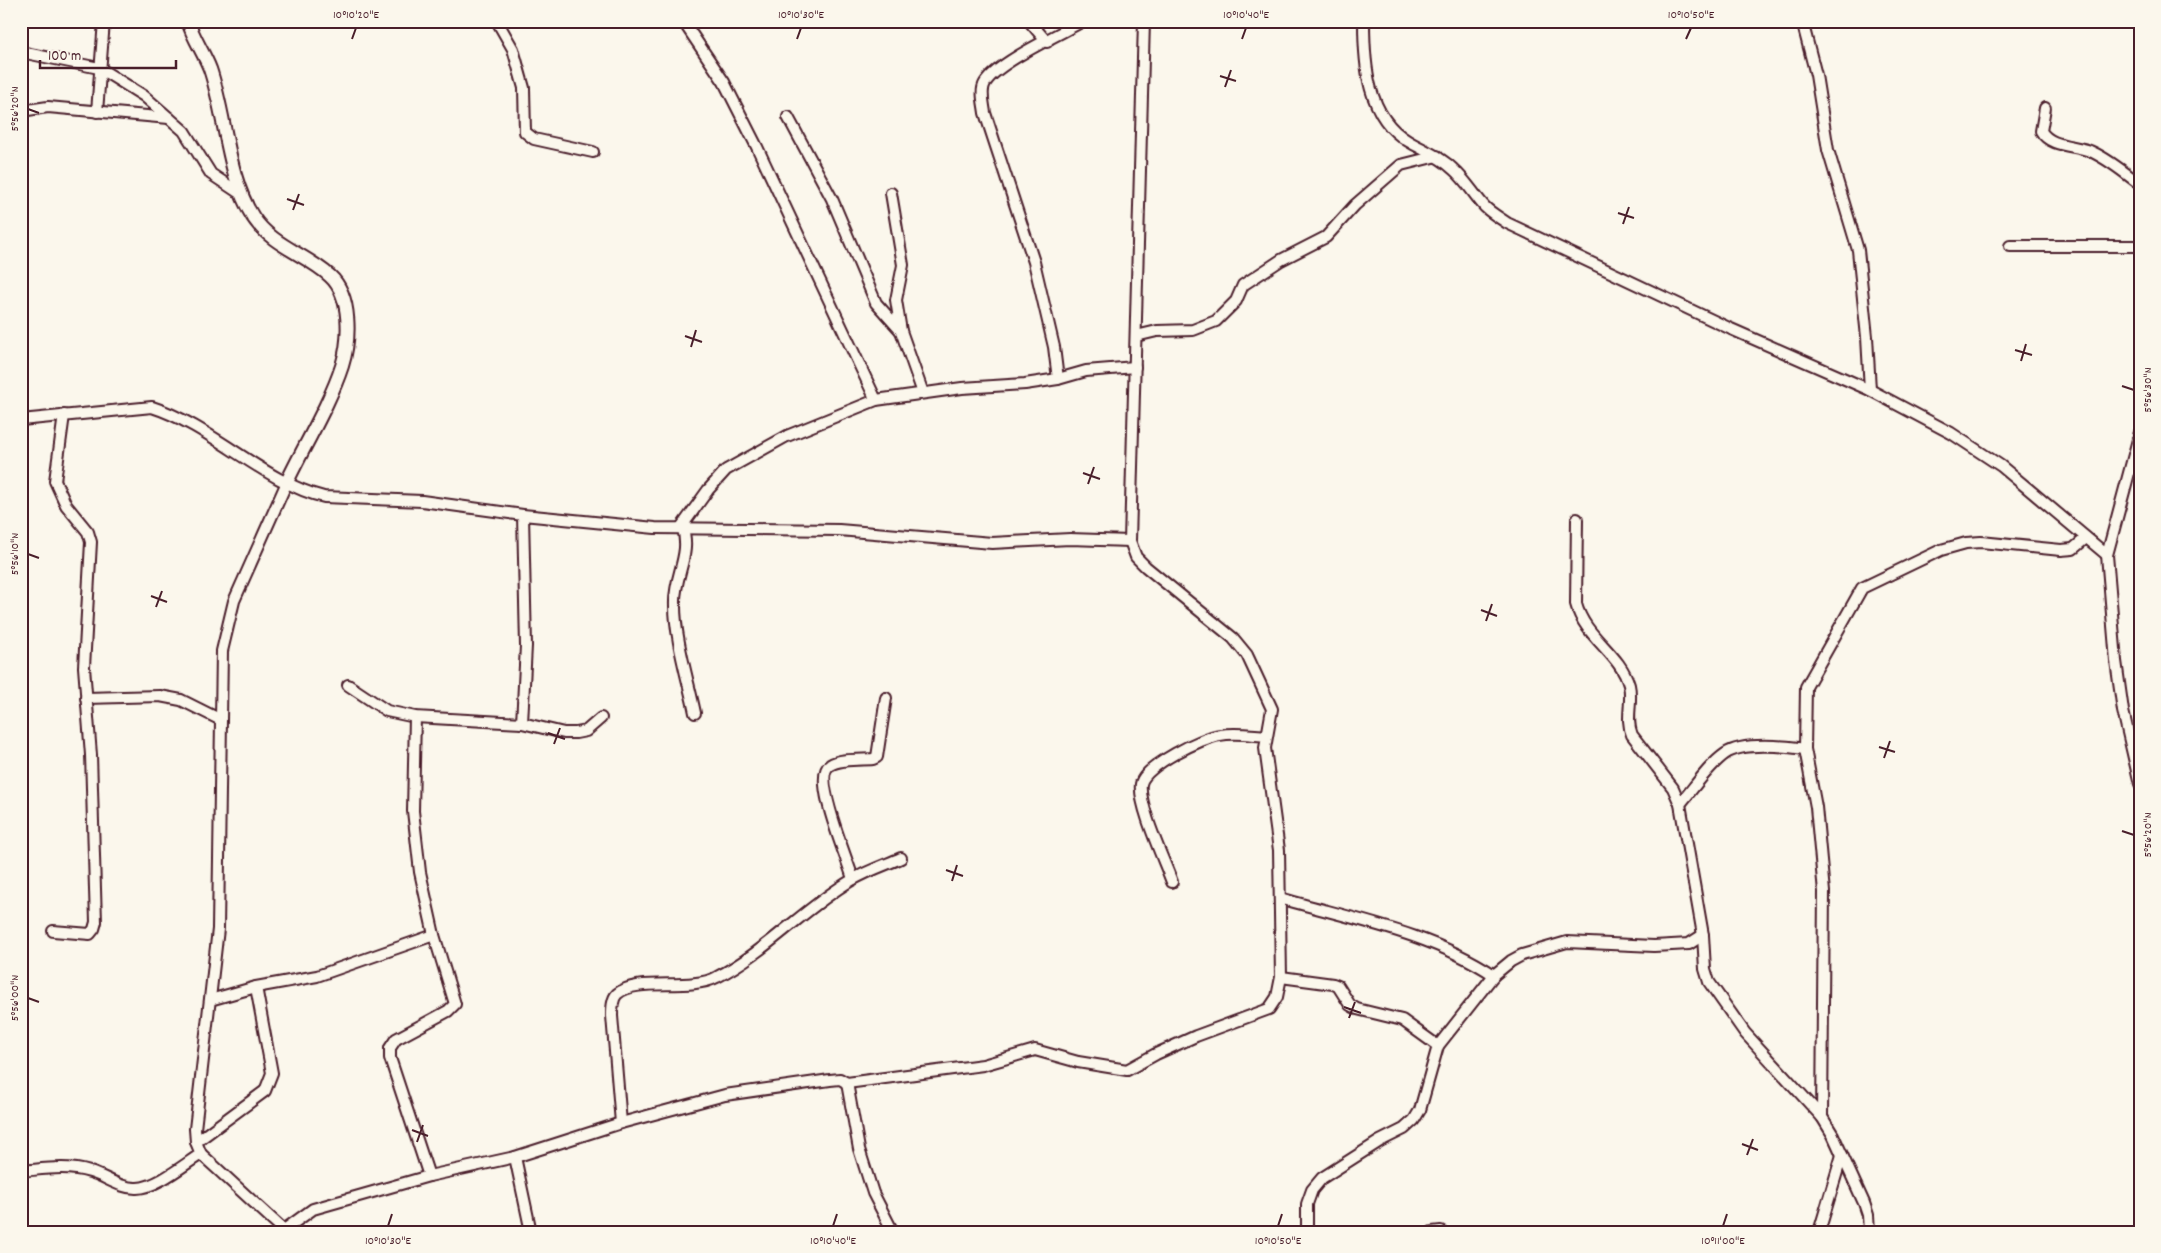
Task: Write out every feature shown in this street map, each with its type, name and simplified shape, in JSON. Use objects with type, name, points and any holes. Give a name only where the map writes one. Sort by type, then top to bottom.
[{"type":"street","points":[[97,112],[104,21]]},
{"type":"street","points":[[188,21],[210,68],[241,194],[254,218],[270,237],[316,264],[333,279],[342,294],[346,314],[346,338],[342,366],[287,482],[234,601],[222,651],[218,930],[195,1129],[196,1142],[201,1154],[285,1231],[313,1209],[429,1176],[515,1157],[621,1123],[725,1095],[830,1080],[840,1079],[846,1083],[983,1065],[1035,1050],[1078,1062],[1127,1070],[1156,1054],[1196,1036],[1269,1009],[1277,997],[1281,977],[1279,850],[1265,748],[1272,709],[1247,655],[1233,638],[1146,567],[1136,557],[1130,541],[1144,21]]},
{"type":"street","points":[[496,21],[513,49],[524,88],[525,132],[534,139],[593,152]]},
{"type":"street","points":[[683,21],[724,82],[749,131],[876,400]]},
{"type":"street","points":[[1029,21],[1047,42]]},
{"type":"street","points":[[1058,379],[1054,347],[1034,262],[985,113],[982,91],[986,82],[1016,58],[1083,21]]},
{"type":"street","points":[[1364,21],[1364,42],[1370,87],[1379,113],[1388,127],[1407,141],[1437,156],[1455,170],[1486,208],[1507,223],[1731,329],[1870,390],[1951,433],[2001,466],[2107,555]]},
{"type":"street","points":[[1802,21],[1816,75],[1828,150],[1858,250],[1867,337],[1870,390]]},
{"type":"street","points":[[21,52],[99,68],[144,96],[184,131],[211,174],[241,194]]},
{"type":"street","points":[[21,111],[48,107],[170,118]]},
{"type":"street","points":[[2045,108],[2041,131],[2045,138],[2052,142],[2089,151],[2108,160],[2140,184]]},
{"type":"street","points":[[788,117],[832,200],[876,303],[901,331]]},
{"type":"street","points":[[1136,336],[1157,331],[1193,330],[1216,320],[1236,301],[1243,284],[1281,260],[1326,237],[1355,206],[1401,165],[1437,156]]},
{"type":"street","points":[[891,193],[903,265],[896,300],[901,331],[923,393]]},
{"type":"street","points":[[2010,246],[2140,246]]},
{"type":"street","points":[[682,526],[708,490],[726,470],[787,436],[876,400],[923,393],[1058,379],[1086,371],[1135,367]]},
{"type":"street","points":[[21,420],[152,407],[168,413],[208,434],[287,482],[312,494],[324,497],[422,501],[523,515],[654,528],[682,526],[772,530],[839,530],[982,543],[1070,539],[1130,541]]},
{"type":"street","points":[[53,931],[90,934],[96,922],[91,755],[84,651],[91,542],[88,532],[66,505],[55,481],[64,416]]},
{"type":"street","points":[[2140,432],[2107,555],[2116,661],[2123,711],[2140,784]]},
{"type":"street","points":[[522,723],[526,646],[523,515]]},
{"type":"street","points":[[1577,519],[1576,604],[1579,616],[1585,627],[1624,675],[1629,685],[1628,726],[1673,788],[1680,804],[1703,935],[1705,969],[1717,994],[1746,1033],[1822,1117],[1864,1203],[1868,1215],[1868,1232]]},
{"type":"street","points":[[682,526],[687,538],[686,550],[677,581],[676,614],[695,714]]},
{"type":"street","points":[[1822,1117],[1824,892],[1816,807],[1805,749],[1806,687],[1862,588],[1941,550],[1966,543],[1981,542],[2060,550],[2073,549],[2086,538]]},
{"type":"street","points":[[348,685],[387,711],[415,717],[522,723],[576,733],[586,731],[601,718]]},
{"type":"street","points":[[86,698],[160,696],[181,700],[221,720]]},
{"type":"street","points":[[852,879],[829,811],[823,778],[824,770],[837,762],[877,757],[886,698]]},
{"type":"street","points":[[415,717],[414,810],[420,872],[434,935],[455,1004],[448,1011],[396,1039],[390,1048],[390,1058],[429,1176]]},
{"type":"street","points":[[1172,882],[1141,798],[1143,777],[1151,768],[1208,738],[1231,733],[1266,736]]},
{"type":"street","points":[[1680,804],[1725,754],[1750,747],[1776,745],[1805,749]]},
{"type":"street","points":[[621,1123],[612,1016],[613,1002],[617,994],[634,986],[700,984],[716,978],[738,964],[852,879],[901,858]]},
{"type":"street","points":[[1280,898],[1436,944],[1470,959],[1494,975]]},
{"type":"street","points":[[210,1000],[256,987],[317,976],[434,935]]},
{"type":"street","points":[[1307,1232],[1307,1204],[1312,1190],[1322,1178],[1380,1141],[1404,1129],[1414,1120],[1420,1110],[1438,1046],[1494,975],[1522,955],[1567,942],[1654,946],[1680,945],[1689,944],[1703,935]]},
{"type":"street","points":[[1281,977],[1338,986],[1350,1005],[1402,1020],[1438,1046]]},
{"type":"street","points":[[196,1142],[265,1091],[268,1084],[272,1073],[256,987]]},
{"type":"street","points":[[846,1083],[859,1148],[873,1193],[893,1232]]},
{"type":"street","points":[[21,1171],[69,1167],[92,1172],[120,1184],[137,1188],[156,1182],[201,1154]]},
{"type":"street","points":[[1819,1232],[1842,1155]]},
{"type":"street","points":[[515,1157],[531,1232]]},
{"type":"street","points":[[1432,1232],[1441,1231]]}]
